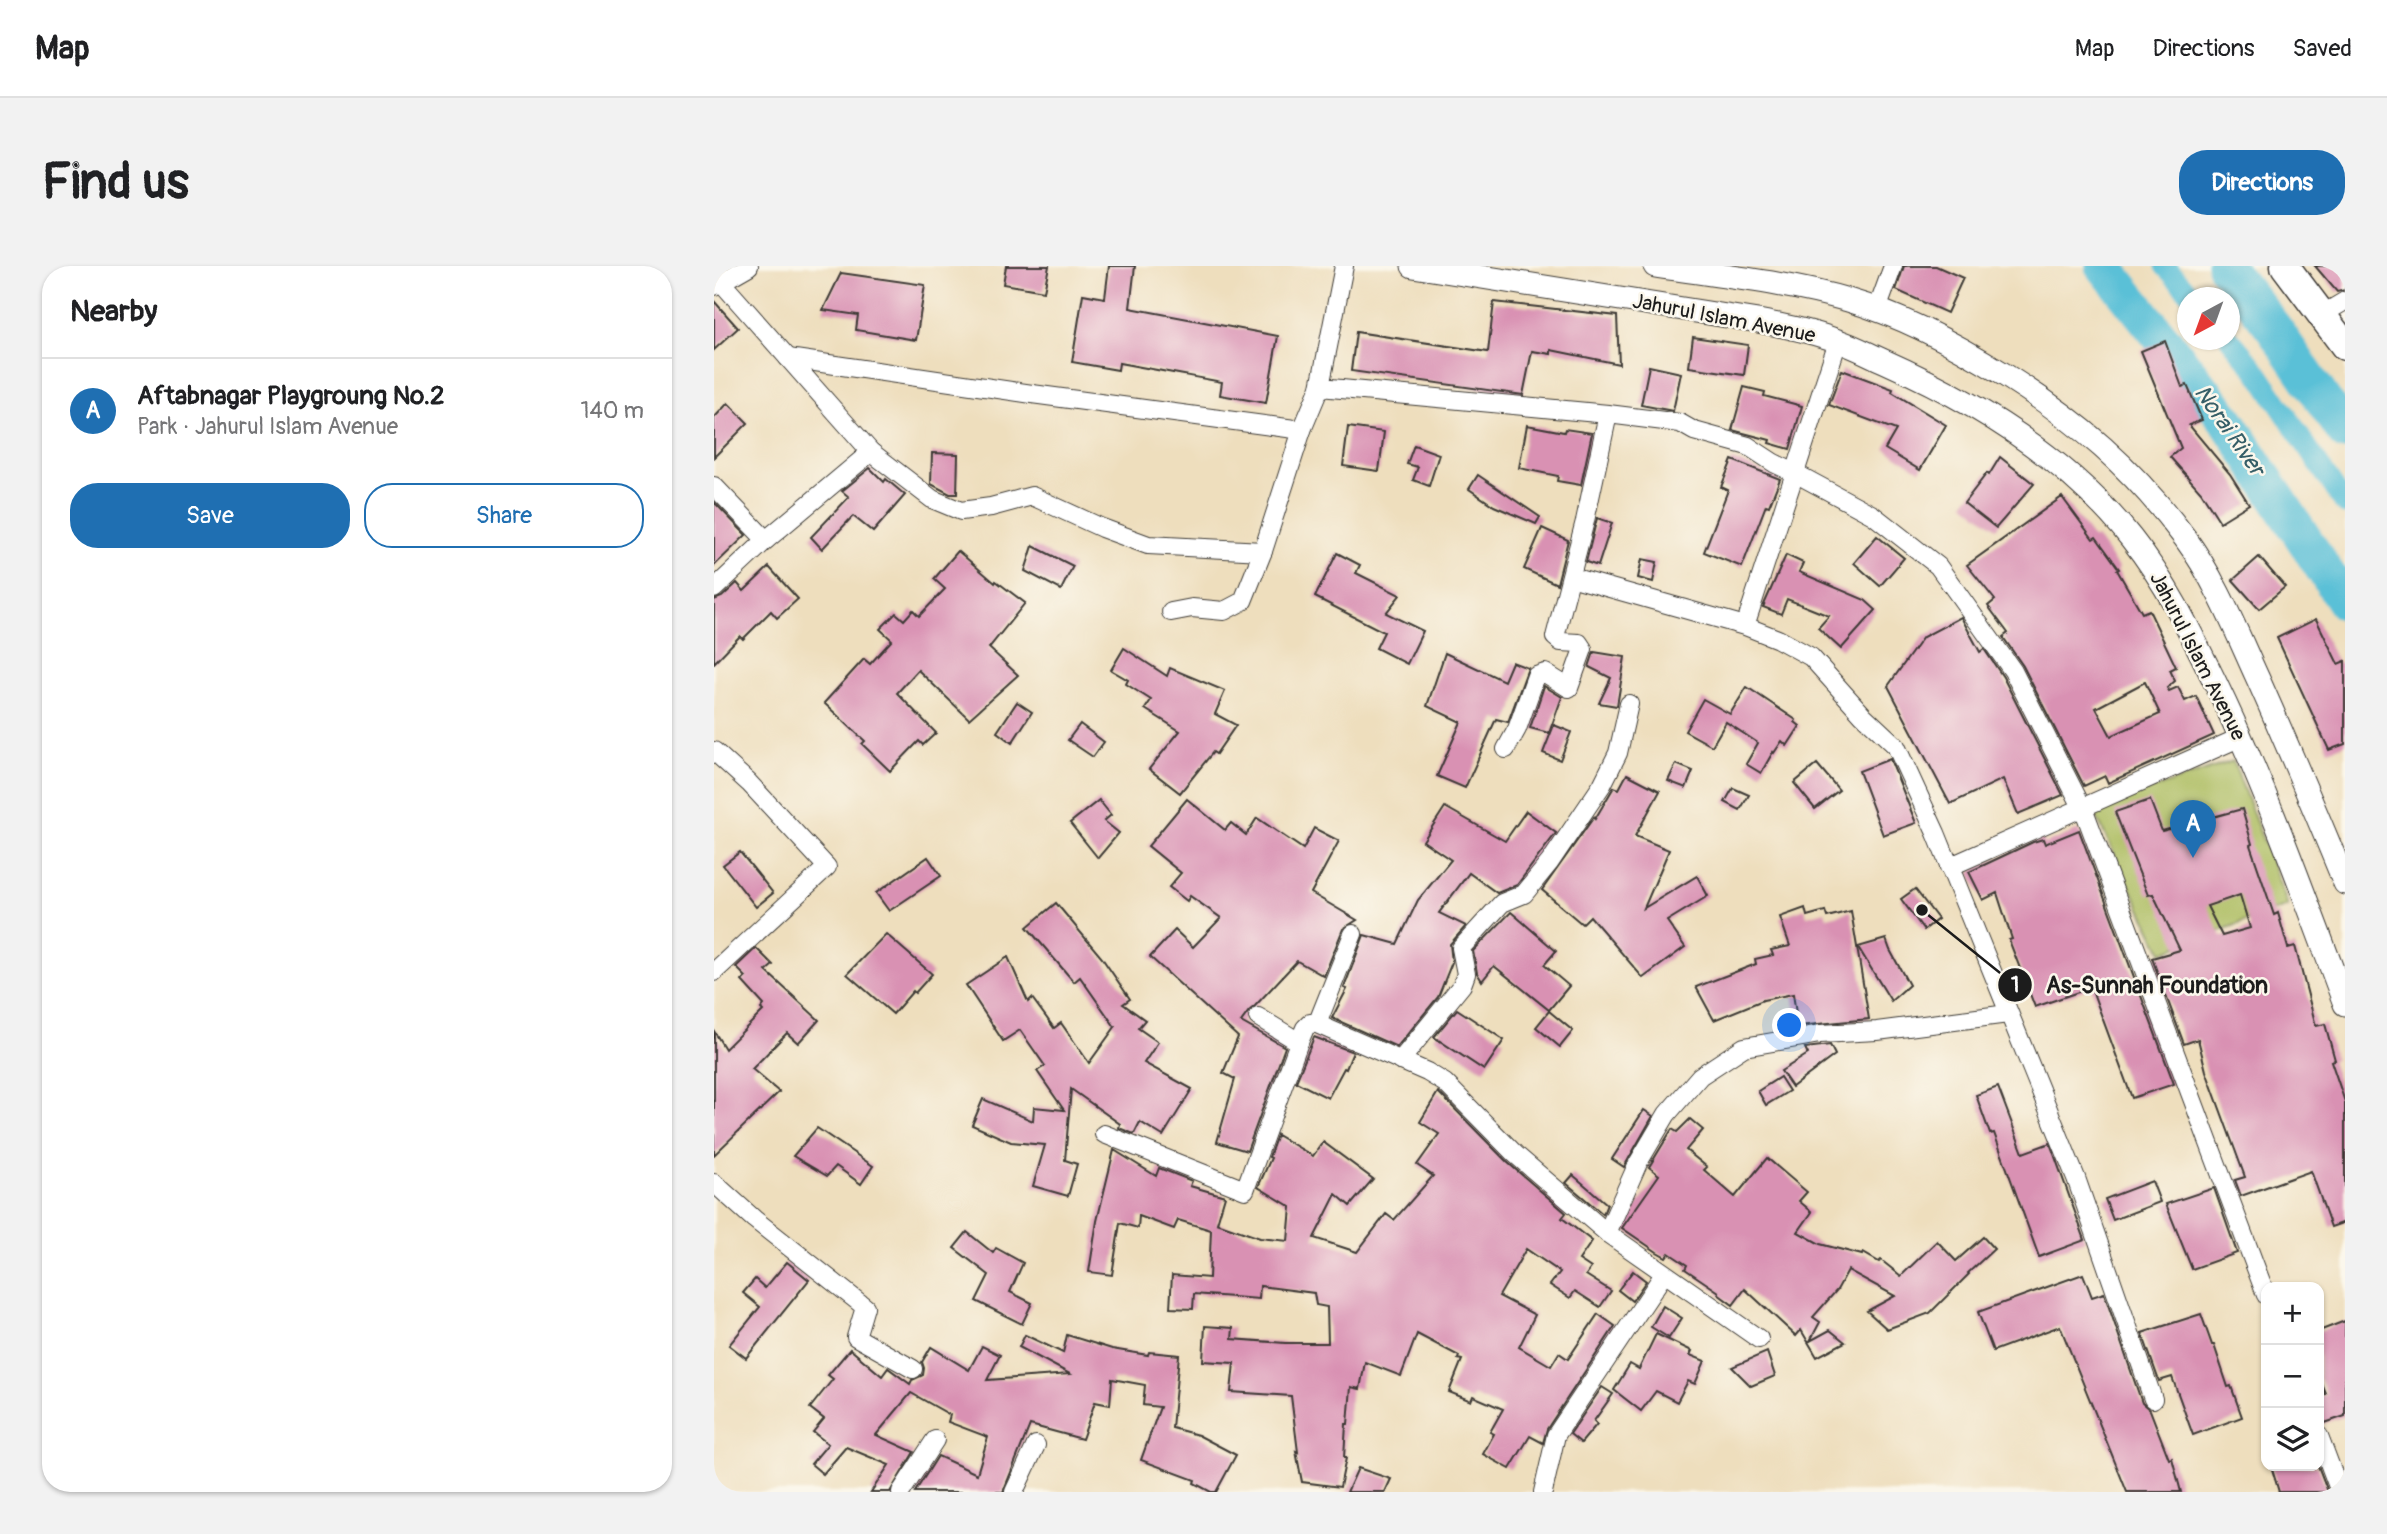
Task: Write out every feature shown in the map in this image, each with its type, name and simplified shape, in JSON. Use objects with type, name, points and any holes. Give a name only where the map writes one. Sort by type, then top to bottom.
[{"type":"main road","points":[[2285,266],[2334,308],[2345,346]]},
{"type":"street","points":[[749,266],[718,284],[871,452],[932,499],[961,511],[991,507],[1032,496],[1102,528],[1148,545],[1263,551]]},
{"type":"street","points":[[1171,612],[1192,608],[1224,611],[1243,601],[1263,551],[1302,430],[1320,387],[1344,266]]},
{"type":"street","name":"Jahurul Islam Avenue","points":[[1413,266],[1758,321],[1838,341],[1907,371],[2007,427],[2085,487],[2131,538],[2175,602],[2241,737],[2274,814],[2345,1004]]},
{"type":"street","name":"Jahurul Islam Avenue","points":[[1655,266],[1819,292],[1877,310],[1954,346],[2040,397],[2106,448],[2165,513],[2186,539],[2208,574],[2241,641],[2345,883]]},
{"type":"street","points":[[1877,310],[1893,266]]},
{"type":"street","points":[[1745,626],[1838,341]]},
{"type":"street","points":[[788,358],[1302,430]]},
{"type":"street","points":[[1320,387],[1680,423],[1694,430],[1748,446],[1774,464],[1795,472],[1873,515],[1938,566],[2013,671],[2082,808],[2261,1282]]},
{"type":"street","points":[[1506,750],[1517,729],[1536,676],[1545,673],[1569,688],[1583,649],[1582,644],[1561,642],[1555,637],[1608,414]]},
{"type":"street","points":[[714,589],[766,540],[871,452]]},
{"type":"street","points":[[714,486],[766,540]]},
{"type":"street","points":[[1571,577],[1745,626],[1778,639],[1811,657],[1863,715],[1896,746],[1949,867],[2076,1178],[2153,1399]]},
{"type":"street","points":[[1400,1061],[1462,985],[1466,974],[1461,948],[1502,902],[1524,894],[1550,862],[1602,785],[1618,753],[1629,704]]},
{"type":"street","points":[[1949,867],[2241,737]]},
{"type":"street","points":[[714,751],[749,783],[827,867],[714,972]]},
{"type":"street","points":[[1317,1024],[1353,934]]},
{"type":"street","points":[[1607,1234],[1639,1163],[1667,1114],[1700,1076],[1744,1047],[1820,1034],[1890,1030],[2008,1014]]},
{"type":"street","points":[[1258,1017],[1299,1042]]},
{"type":"street","points":[[1104,1134],[1245,1190],[1304,1028],[1310,1023],[1317,1024],[1427,1072],[1445,1083],[1515,1154],[1607,1234],[1759,1339]]},
{"type":"street","points":[[714,1183],[754,1219],[865,1307],[856,1337],[913,1369]]},
{"type":"street","points":[[1543,1492],[1556,1435],[1664,1274]]},
{"type":"street","points":[[901,1492],[935,1440]]},
{"type":"street","points":[[1014,1492],[1036,1445]]},
{"type":"street","points":[[2324,1449],[2340,1492]]},
{"type":"green space","points":[[2233,761],[2288,906],[2162,952],[2093,810]]},
{"type":"building","points":[[1006,266],[1049,266],[1044,291],[1003,284]]},
{"type":"building","points":[[1109,266],[1135,266],[1130,308],[1278,336],[1266,403],[1220,395],[1222,382],[1119,363],[1118,370],[1072,362],[1083,294],[1105,298]]},
{"type":"building","points":[[1904,266],[1936,266],[1963,278],[1947,313],[1896,290]]},
{"type":"building","points":[[2315,266],[2345,266],[2345,290],[2337,292]]},
{"type":"building","points":[[841,273],[925,285],[916,340],[856,330],[858,315],[823,310]]},
{"type":"building","points":[[714,301],[738,328],[714,350]]},
{"type":"building","points":[[1494,302],[1617,316],[1619,364],[1551,350],[1551,354],[1532,351],[1523,395],[1351,371],[1356,332],[1488,352]]},
{"type":"building","points":[[1693,337],[1748,345],[1744,375],[1689,367]]},
{"type":"building","points":[[2165,341],[2182,387],[2187,385],[2202,420],[2189,425],[2230,474],[2249,504],[2220,522],[2201,492],[2170,457],[2181,448],[2141,351]]},
{"type":"building","points":[[1649,366],[1681,373],[1673,411],[1641,405]]},
{"type":"building","points":[[1842,370],[1893,389],[1892,392],[1946,425],[1920,470],[1885,449],[1896,430],[1829,405]]},
{"type":"building","points":[[1744,387],[1765,392],[1764,396],[1802,406],[1790,449],[1769,443],[1770,440],[1732,430]]},
{"type":"building","points":[[728,403],[748,423],[714,457],[714,418]]},
{"type":"building","points":[[1527,425],[1564,432],[1565,429],[1592,433],[1581,485],[1557,481],[1558,476],[1519,468]]},
{"type":"building","points":[[1348,427],[1384,432],[1379,471],[1343,466]]},
{"type":"building","points":[[1414,445],[1439,454],[1429,486],[1413,480],[1418,467],[1407,464]]},
{"type":"building","points":[[932,453],[958,454],[957,494],[950,494],[931,484]]},
{"type":"building","points":[[2000,457],[2034,484],[1996,528],[1964,503],[1987,473],[1989,475]]},
{"type":"building","points":[[1732,460],[1780,479],[1769,506],[1766,505],[1742,567],[1704,552],[1728,490],[1721,487]]},
{"type":"building","points":[[870,468],[884,482],[886,479],[905,495],[873,532],[853,516],[822,549],[811,537],[849,497],[842,491]]},
{"type":"building","points":[[1478,475],[1540,517],[1536,524],[1494,506],[1469,489]]},
{"type":"building","points":[[2062,497],[2119,569],[2117,570],[2142,613],[2149,610],[2176,667],[2170,670],[2175,681],[2167,688],[2169,691],[2178,687],[2185,701],[2196,696],[2214,735],[2108,783],[2105,776],[2084,786],[2023,666],[2003,637],[2008,633],[1988,606],[1995,600],[1967,565]],"holes":[[[2145,682],[2160,714],[2111,736],[2096,708]]]},
{"type":"building","points":[[714,502],[746,535],[714,566]]},
{"type":"building","points":[[1597,518],[1612,523],[1598,566],[1586,562]]},
{"type":"building","points":[[1542,528],[1568,540],[1557,584],[1524,569]]},
{"type":"building","points":[[1877,536],[1904,558],[1880,586],[1854,563]]},
{"type":"building","points":[[1033,546],[1073,566],[1061,590],[1025,571]]},
{"type":"building","points":[[958,551],[995,583],[996,581],[1025,603],[989,648],[1018,675],[969,719],[918,670],[897,693],[936,733],[923,745],[919,741],[890,771],[862,744],[865,741],[824,703],[864,659],[870,664],[892,640],[880,629],[896,613],[904,620],[913,610],[919,616],[945,589],[934,579]]},
{"type":"building","points":[[1337,553],[1360,565],[1356,573],[1400,595],[1386,613],[1423,631],[1407,664],[1376,648],[1384,632],[1315,597]]},
{"type":"building","points":[[1786,555],[1803,563],[1799,572],[1865,600],[1876,610],[1841,649],[1818,628],[1829,616],[1787,599],[1781,614],[1763,607]]},
{"type":"building","points":[[2259,557],[2285,587],[2259,609],[2233,580]]},
{"type":"building","points":[[1642,559],[1657,562],[1653,582],[1638,578]]},
{"type":"building","points":[[769,567],[798,599],[777,618],[771,611],[743,639],[740,636],[714,663],[714,600],[722,597],[737,583],[744,591]]},
{"type":"building","points":[[1961,617],[1980,652],[1984,649],[2003,677],[2063,795],[2018,814],[2003,779],[1950,804],[1888,686],[1923,637]]},
{"type":"building","points":[[2316,619],[2338,664],[2345,661],[2345,744],[2329,750],[2277,638]]},
{"type":"building","points":[[1124,648],[1167,676],[1170,668],[1225,691],[1215,714],[1236,725],[1216,754],[1213,752],[1180,793],[1149,769],[1180,731],[1145,709],[1151,700],[1126,684],[1128,680],[1111,670]]},
{"type":"building","points":[[1594,652],[1625,657],[1617,706],[1599,703],[1611,678],[1589,667]]},
{"type":"building","points":[[1445,653],[1504,681],[1512,662],[1528,668],[1508,722],[1496,719],[1465,788],[1437,776],[1461,722],[1427,706]]},
{"type":"building","points":[[1544,686],[1562,697],[1549,733],[1530,728]]},
{"type":"building","points":[[1747,687],[1796,720],[1800,726],[1787,746],[1782,741],[1761,773],[1746,764],[1758,743],[1726,722],[1712,746],[1685,731],[1703,699],[1730,714]]},
{"type":"building","points":[[1017,702],[1032,712],[1012,743],[997,732]]},
{"type":"building","points":[[1080,724],[1104,742],[1093,757],[1068,740]]},
{"type":"building","points":[[1554,725],[1571,732],[1560,760],[1543,753]]},
{"type":"building","points":[[1890,759],[1916,823],[1883,835],[1859,771]]},
{"type":"building","points":[[1676,764],[1693,771],[1686,788],[1668,781]]},
{"type":"building","points":[[1817,764],[1839,790],[1815,809],[1794,783]]},
{"type":"building","points":[[1627,774],[1660,791],[1635,836],[1669,850],[1644,908],[1697,876],[1708,896],[1667,921],[1685,947],[1643,978],[1590,916],[1582,924],[1542,890],[1594,817],[1595,819],[1614,787],[1619,789]]},
{"type":"building","points":[[1733,788],[1749,795],[1740,810],[1725,802]]},
{"type":"building","points":[[1187,799],[1225,830],[1231,823],[1246,835],[1257,818],[1303,849],[1314,828],[1339,841],[1311,893],[1357,920],[1343,929],[1324,976],[1297,961],[1241,1022],[1285,1047],[1247,1151],[1217,1142],[1235,1079],[1223,1073],[1238,1037],[1150,957],[1175,930],[1193,947],[1221,918],[1190,896],[1187,901],[1169,887],[1181,873],[1148,846]]},
{"type":"building","points":[[1099,800],[1111,815],[1104,821],[1119,833],[1098,858],[1070,823]]},
{"type":"building","points":[[2150,800],[2162,831],[2242,809],[2252,844],[2250,845],[2274,915],[2278,913],[2288,948],[2295,946],[2316,1026],[2325,1024],[2335,1060],[2331,1061],[2345,1102],[2345,1222],[2331,1227],[2311,1171],[2241,1196],[2235,1180],[2245,1177],[2206,1071],[2198,1039],[2184,1044],[2152,958],[2180,950],[2153,894],[2148,895],[2115,812]],"holes":[[[2240,895],[2250,928],[2222,936],[2207,906]]]},
{"type":"building","points":[[1445,807],[1505,841],[1526,811],[1556,833],[1517,885],[1497,893],[1469,873],[1439,913],[1466,926],[1450,944],[1452,962],[1438,997],[1397,1047],[1332,1018],[1347,989],[1344,988],[1364,935],[1397,944],[1418,900],[1451,860],[1423,841]]},
{"type":"building","points":[[2079,830],[2174,1084],[2132,1098],[2092,990],[2090,988],[2035,1007],[2009,940],[2012,939],[1997,893],[1983,900],[1969,872],[2033,842],[2043,839],[2045,844]]},
{"type":"building","points":[[740,852],[773,893],[756,907],[723,865]]},
{"type":"building","points":[[928,857],[941,876],[889,911],[876,893]]},
{"type":"building","points":[[1915,889],[1938,919],[1924,930],[1901,899]]},
{"type":"building","points":[[1056,903],[1102,958],[1130,999],[1123,1004],[1145,1020],[1138,1028],[1158,1042],[1144,1063],[1192,1089],[1163,1136],[1140,1122],[1134,1134],[1119,1128],[1120,1124],[1071,1089],[1065,1160],[1077,1164],[1068,1196],[1033,1186],[1045,1145],[1011,1142],[972,1125],[983,1099],[1033,1121],[1034,1107],[1064,1110],[1037,1071],[1045,1066],[1020,1030],[1003,1041],[966,985],[1008,957],[1028,1002],[1032,998],[1054,1028],[1061,1023],[1089,1063],[1115,1027],[1080,977],[1074,982],[1027,927]]},
{"type":"building","points":[[1805,908],[1807,916],[1825,911],[1827,917],[1851,911],[1869,1019],[1798,1026],[1793,994],[1763,1000],[1714,1020],[1696,987],[1756,964],[1755,959],[1773,955],[1771,950],[1790,946],[1780,917]]},
{"type":"building","points":[[1511,912],[1556,951],[1544,965],[1569,986],[1549,1010],[1494,966],[1482,981],[1477,973],[1473,951]]},
{"type":"building","points":[[886,934],[932,974],[893,1014],[847,974]]},
{"type":"building","points":[[1886,939],[1909,985],[1891,1001],[1858,947]]},
{"type":"building","points":[[756,948],[773,965],[766,971],[819,1020],[798,1043],[787,1033],[752,1069],[779,1092],[714,1155],[714,1031],[725,1049],[763,1011],[761,1009],[764,1005],[742,981],[746,977],[736,967]]},
{"type":"building","points":[[1457,1009],[1504,1040],[1484,1070],[1434,1037]]},
{"type":"building","points":[[1549,1011],[1573,1031],[1560,1047],[1536,1027]]},
{"type":"building","points":[[1314,1037],[1353,1052],[1328,1098],[1296,1082]]},
{"type":"building","points":[[1830,1045],[1835,1055],[1792,1087],[1781,1071],[1808,1054],[1805,1048]]},
{"type":"building","points":[[1780,1077],[1789,1091],[1766,1105],[1758,1091]]},
{"type":"building","points":[[1998,1087],[2023,1153],[2050,1143],[2085,1240],[2039,1257],[1994,1133],[1990,1134],[1976,1095]]},
{"type":"building","points":[[1438,1092],[1507,1162],[1566,1213],[1562,1218],[1592,1241],[1579,1260],[1591,1268],[1586,1275],[1611,1291],[1600,1307],[1575,1291],[1570,1298],[1550,1285],[1560,1272],[1526,1249],[1499,1296],[1535,1315],[1519,1347],[1551,1366],[1559,1353],[1568,1359],[1598,1314],[1615,1326],[1547,1429],[1543,1443],[1530,1436],[1510,1469],[1483,1454],[1494,1434],[1490,1432],[1503,1409],[1473,1396],[1471,1401],[1449,1392],[1462,1360],[1417,1334],[1401,1376],[1365,1362],[1360,1389],[1351,1387],[1346,1424],[1346,1458],[1340,1487],[1302,1482],[1291,1396],[1231,1392],[1234,1363],[1203,1361],[1205,1326],[1233,1328],[1232,1339],[1328,1343],[1327,1307],[1316,1305],[1314,1293],[1260,1286],[1259,1299],[1194,1294],[1193,1309],[1170,1308],[1172,1275],[1209,1278],[1211,1230],[1178,1220],[1174,1229],[1139,1216],[1138,1228],[1120,1223],[1112,1275],[1089,1272],[1097,1221],[1114,1150],[1156,1176],[1159,1168],[1192,1181],[1190,1186],[1225,1196],[1217,1223],[1260,1238],[1288,1241],[1291,1207],[1258,1187],[1271,1158],[1269,1157],[1277,1135],[1313,1156],[1323,1142],[1373,1179],[1350,1206],[1336,1194],[1314,1238],[1357,1252],[1386,1214],[1394,1220],[1433,1176],[1417,1165],[1439,1134],[1420,1122]]},
{"type":"building","points":[[1644,1110],[1653,1116],[1624,1167],[1612,1159]]},
{"type":"building","points":[[1690,1119],[1703,1130],[1686,1150],[1707,1167],[1704,1170],[1735,1197],[1767,1158],[1807,1192],[1799,1201],[1812,1212],[1798,1232],[1820,1244],[1862,1255],[1863,1253],[1879,1262],[1881,1260],[1901,1276],[1937,1241],[1956,1261],[1983,1237],[1994,1249],[1930,1313],[1887,1329],[1867,1311],[1895,1296],[1848,1270],[1837,1290],[1813,1317],[1820,1322],[1810,1341],[1830,1330],[1845,1342],[1817,1357],[1801,1330],[1796,1336],[1745,1289],[1733,1305],[1685,1269],[1687,1265],[1669,1253],[1666,1257],[1657,1252],[1622,1228],[1659,1175],[1649,1167],[1672,1129],[1677,1132]]},
{"type":"building","points":[[817,1128],[873,1166],[861,1184],[836,1166],[827,1176],[793,1156]]},
{"type":"building","points":[[1573,1175],[1607,1204],[1603,1214],[1566,1183]]},
{"type":"building","points":[[2152,1181],[2160,1202],[2113,1220],[2105,1199]]},
{"type":"building","points":[[2214,1188],[2237,1253],[2192,1269],[2166,1204]]},
{"type":"building","points":[[967,1232],[993,1253],[996,1248],[1023,1263],[1010,1292],[1032,1303],[1022,1324],[976,1301],[989,1275],[954,1248]]},
{"type":"building","points":[[787,1262],[809,1280],[746,1358],[729,1345],[760,1307],[743,1293],[755,1279],[765,1288]]},
{"type":"building","points":[[1633,1271],[1646,1281],[1632,1301],[1618,1290]]},
{"type":"building","points":[[2083,1274],[2092,1297],[2104,1293],[2142,1403],[2150,1410],[2169,1459],[2172,1458],[2181,1492],[2127,1492],[2060,1326],[1993,1351],[1978,1312]]},
{"type":"building","points":[[1663,1306],[1682,1318],[1669,1338],[1651,1327]]},
{"type":"building","points":[[2201,1314],[2242,1417],[2193,1435],[2172,1377],[2159,1381],[2142,1333]]},
{"type":"building","points":[[2345,1321],[2345,1416],[2324,1423],[2326,1394],[2324,1329]]},
{"type":"building","points":[[1656,1334],[1692,1351],[1690,1355],[1705,1361],[1695,1384],[1688,1381],[1677,1402],[1656,1391],[1641,1411],[1614,1390],[1630,1364],[1639,1369]]},
{"type":"building","points":[[1025,1335],[1063,1353],[1067,1335],[1112,1349],[1148,1355],[1149,1352],[1179,1355],[1172,1428],[1198,1435],[1236,1455],[1216,1492],[1194,1483],[1195,1480],[1141,1460],[1160,1407],[1143,1405],[1145,1385],[1112,1379],[1110,1405],[1095,1402],[1082,1439],[1030,1425],[1003,1492],[915,1492],[938,1456],[977,1474],[988,1437],[948,1422],[950,1415],[911,1393],[876,1435],[914,1452],[890,1492],[871,1492],[889,1465],[846,1447],[823,1474],[811,1464],[828,1444],[813,1432],[824,1419],[810,1408],[833,1379],[828,1375],[850,1349],[882,1376],[888,1368],[910,1384],[912,1380],[923,1375],[922,1362],[931,1347],[969,1370],[982,1346],[1000,1355],[987,1380],[1070,1374],[1019,1347]]},
{"type":"building","points":[[1767,1352],[1775,1376],[1751,1386],[1732,1367]]},
{"type":"building","points":[[1602,1387],[1613,1394],[1594,1421],[1597,1424],[1581,1443],[1570,1434]]},
{"type":"building","points":[[1358,1468],[1391,1479],[1385,1492],[1347,1492]]},
{"type":"building","points":[[2273,1471],[2320,1471],[2328,1492],[2279,1492]]},
{"type":"waterway","name":"Norai River","points":[[2104,266],[2226,419],[2345,602]]},
{"type":"waterway","name":"Norai River","points":[[2165,266],[2184,287]]},
{"type":"waterway","name":"Norai River","points":[[2225,266],[2273,327],[2345,432]]},
{"type":"waterway","name":"Norai River","points":[[2239,350],[2257,371],[2345,504]]},
{"type":"place","name":"Aftabnagar Playgroung No.2","points":[[2193,858]]},
{"type":"place","name":"As-Sunnah Foundation","points":[[1922,910]]}]
